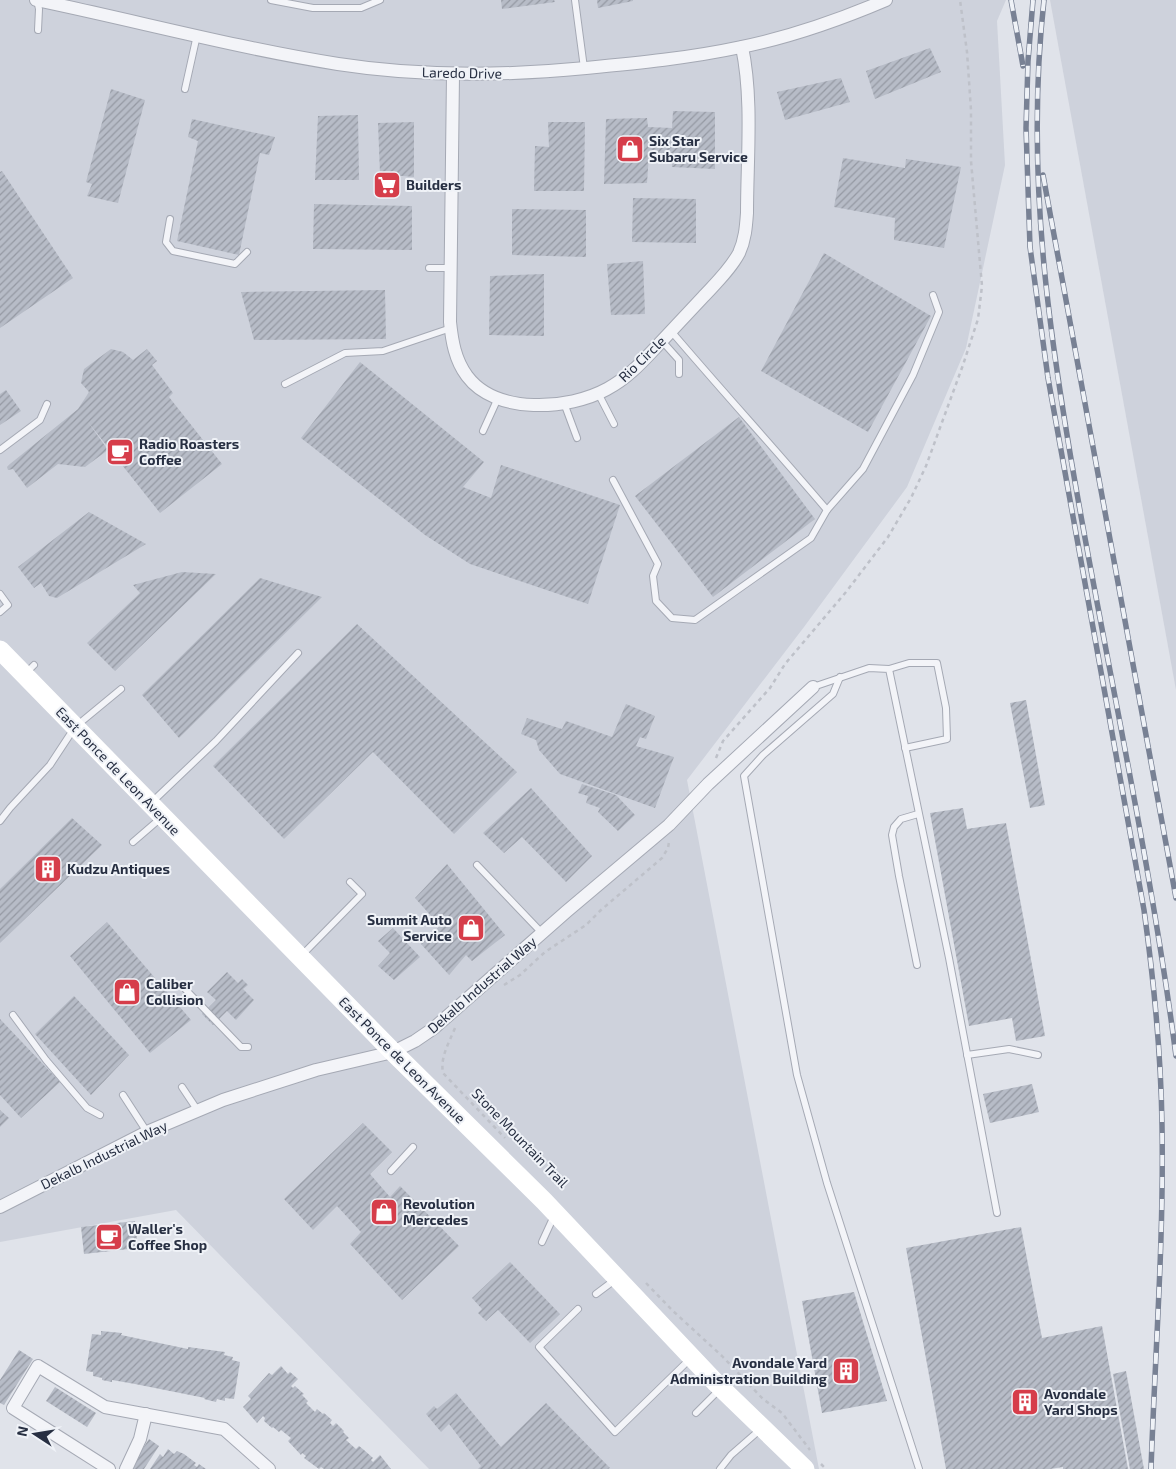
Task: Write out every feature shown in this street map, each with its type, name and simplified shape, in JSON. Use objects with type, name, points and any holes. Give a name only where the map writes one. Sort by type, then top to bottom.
[{"type":"main road","name":"East Ponce de Leon Avenue","points":[[0,650],[29,670],[75,727],[393,1052],[555,1213],[721,1388],[763,1428],[811,1460]]},
{"type":"street","name":"Laredo Drive","points":[[37,0],[273,52],[339,64],[453,75],[538,73],[694,56],[742,47],[813,28],[886,0]]},
{"type":"street","name":"Rio Circle","points":[[453,75],[450,268],[451,328],[455,352],[467,376],[476,386],[489,394],[515,403],[533,405],[564,403],[598,393],[618,383],[632,372],[731,266],[738,254],[746,233],[751,206],[747,69],[742,47]]},
{"type":"street","name":"Dekalb Industrial Way","points":[[0,1207],[147,1132],[198,1110],[275,1082],[316,1070],[393,1052],[415,1041],[434,1028],[669,825],[708,784],[813,687]]},
{"type":"street","points":[[110,1469],[13,1408],[38,1366],[105,1407],[224,1429],[269,1469]]},
{"type":"street","points":[[126,1469],[140,1439],[146,1414]]},
{"type":"lane","points":[[37,0],[39,9],[38,30]]},
{"type":"lane","points":[[271,0],[313,8],[361,8],[380,0]]},
{"type":"lane","points":[[575,0],[584,68]]},
{"type":"lane","points":[[185,89],[197,35]]},
{"type":"lane","points":[[170,219],[166,242],[173,251],[235,264],[247,252]]},
{"type":"lane","points":[[429,268],[450,268]]},
{"type":"lane","points":[[614,480],[658,564],[653,576],[656,602],[672,618],[695,620],[811,538],[827,510],[863,469],[913,375],[939,312],[933,295]]},
{"type":"lane","points":[[284,384],[345,353],[384,352],[451,328]]},
{"type":"lane","points":[[672,331],[827,510]]},
{"type":"lane","points":[[662,340],[679,360],[679,374]]},
{"type":"lane","points":[[598,393],[614,424]]},
{"type":"lane","points":[[483,431],[498,398]]},
{"type":"lane","points":[[564,403],[577,438]]},
{"type":"lane","points":[[0,450],[40,420],[47,404]]},
{"type":"lane","points":[[0,594],[8,605],[0,612]]},
{"type":"lane","points":[[133,842],[156,810],[216,741],[298,653]]},
{"type":"lane","points":[[813,687],[869,668],[889,670],[910,663],[937,663],[946,708],[947,739],[905,748]]},
{"type":"lane","points":[[889,670],[949,958],[997,1213]]},
{"type":"lane","points":[[840,677],[833,694],[764,755],[744,776],[797,1075],[828,1183],[918,1469]]},
{"type":"lane","points":[[0,821],[50,765],[75,727],[121,689]]},
{"type":"lane","points":[[918,814],[900,819],[894,827],[892,835],[918,965]]},
{"type":"lane","points":[[477,865],[542,933]]},
{"type":"lane","points":[[300,956],[362,894],[350,882]]},
{"type":"lane","points":[[186,990],[241,1047],[248,1047]]},
{"type":"lane","points":[[12,1016],[87,1108],[100,1115]]},
{"type":"lane","points":[[968,1055],[1008,1049],[1038,1055]]},
{"type":"lane","points":[[182,1087],[198,1110]]},
{"type":"lane","points":[[123,1095],[147,1132]]},
{"type":"lane","points":[[390,1171],[413,1147]]},
{"type":"lane","points":[[542,1242],[555,1213]]},
{"type":"lane","points":[[596,1294],[617,1278]]},
{"type":"lane","points":[[578,1309],[539,1347],[615,1432],[692,1357]]},
{"type":"lane","points":[[696,1413],[721,1388]]},
{"type":"lane","points":[[720,1469],[731,1455],[763,1428]]},
{"type":"path","points":[[497,990],[520,974],[545,952],[576,933],[662,858],[668,848],[669,825]]},
{"type":"path","name":"Stone Mountain Trail","points":[[456,1026],[443,1056],[443,1073],[508,1141]]},
{"type":"path","points":[[640,1277],[673,1311],[722,1356],[763,1399],[782,1414],[808,1446],[811,1460],[826,1469]]},
{"type":"shaded area","points":[[0,0],[1006,0],[997,21],[1005,165],[966,348],[907,487],[804,627],[687,780],[819,1469],[429,1469],[176,1210],[0,1242]]},
{"type":"shaded area","points":[[1050,0],[1176,0],[1176,690]]},
{"type":"building","points":[[501,0],[554,0],[555,2],[502,9]]},
{"type":"building","points":[[597,0],[633,0],[633,1],[598,8]]},
{"type":"building","points":[[930,48],[941,72],[875,99],[866,71]]},
{"type":"building","points":[[841,78],[850,102],[785,120],[777,92]]},
{"type":"building","points":[[111,89],[145,100],[118,203],[87,196],[92,184],[86,182]]},
{"type":"building","points":[[673,111],[715,112],[715,169],[672,167],[672,153],[649,154],[647,183],[604,184],[606,119],[647,118],[648,127],[672,128]]},
{"type":"building","points":[[358,115],[359,180],[315,180],[318,116]]},
{"type":"building","points":[[192,119],[275,137],[269,155],[260,153],[239,255],[177,241],[198,141],[188,137]]},
{"type":"building","points":[[414,122],[414,177],[380,174],[378,123]]},
{"type":"building","points":[[548,122],[585,122],[584,191],[534,191],[535,146],[549,147]]},
{"type":"building","points":[[843,158],[905,168],[906,159],[961,167],[944,248],[894,240],[895,218],[834,207]]},
{"type":"building","points":[[2,171],[73,278],[0,328],[0,172]]},
{"type":"building","points":[[633,198],[696,199],[696,243],[632,242]]},
{"type":"building","points":[[314,204],[412,206],[412,250],[313,249]]},
{"type":"building","points":[[512,209],[586,210],[586,257],[512,255]]},
{"type":"building","points":[[824,253],[931,316],[868,432],[761,371]]},
{"type":"building","points":[[643,261],[645,314],[611,315],[607,264]]},
{"type":"building","points":[[544,274],[544,336],[489,335],[490,276]]},
{"type":"building","points":[[385,290],[386,339],[254,340],[241,292]]},
{"type":"building","points":[[111,349],[123,352],[133,360],[147,349],[157,361],[152,365],[173,393],[169,397],[222,464],[160,513],[88,422],[108,450],[85,467],[58,464],[27,488],[13,469],[8,470],[7,467],[78,409],[89,392],[81,383],[84,369]]},
{"type":"building","points":[[360,362],[484,462],[463,487],[491,498],[501,465],[620,505],[588,604],[470,564],[425,535],[301,438]]},
{"type":"building","points":[[6,390],[21,411],[0,425],[0,394]]},
{"type":"building","points":[[739,417],[815,519],[713,597],[635,496]]},
{"type":"building","points":[[89,512],[146,544],[57,598],[49,596],[41,583],[34,588],[18,567]]},
{"type":"building","points":[[182,572],[216,574],[115,671],[87,643],[140,593],[133,585]]},
{"type":"building","points":[[260,578],[322,597],[179,738],[142,695]]},
{"type":"building","points":[[357,624],[517,772],[454,834],[373,752],[284,839],[213,766]]},
{"type":"building","points":[[1026,700],[1045,805],[1030,808],[1010,703]]},
{"type":"building","points":[[626,704],[655,716],[646,739],[640,737],[636,746],[674,757],[655,808],[560,774],[539,750],[536,740],[521,734],[527,718],[562,729],[566,721],[612,737]]},
{"type":"building","points":[[582,784],[616,795],[635,815],[618,831],[598,812],[600,808],[586,803],[588,796],[578,793]]},
{"type":"building","points":[[531,788],[592,856],[566,882],[522,837],[504,853],[483,833]]},
{"type":"building","points":[[963,808],[967,829],[1006,823],[1045,1036],[1016,1041],[1012,1018],[969,1026],[930,813]]},
{"type":"building","name":"Kudzu Antiques","points":[[72,818],[102,845],[0,943],[0,889]]},
{"type":"building","points":[[447,864],[505,935],[472,961],[466,955],[449,975],[421,944],[440,926],[415,898]]},
{"type":"building","points":[[107,922],[191,1020],[150,1053],[70,956]]},
{"type":"building","points":[[393,928],[420,957],[394,980],[378,966],[390,953],[378,941]]},
{"type":"building","points":[[227,972],[238,983],[242,979],[248,985],[243,989],[254,1000],[236,1020],[227,1011],[213,1025],[202,1014],[216,1000],[207,992]]},
{"type":"building","points":[[74,996],[129,1055],[91,1095],[35,1034]]},
{"type":"building","points":[[0,1019],[60,1082],[21,1118],[0,1095]]},
{"type":"building","points":[[1032,1084],[1039,1112],[990,1123],[983,1094]]},
{"type":"building","points":[[0,1110],[9,1118],[0,1127]]},
{"type":"building","name":"Revolution Mercedes","points":[[363,1123],[392,1152],[370,1174],[390,1197],[400,1186],[459,1246],[402,1300],[350,1244],[361,1232],[337,1206],[313,1230],[284,1199]]},
{"type":"building","name":"Waller's Coffee Shop","points":[[135,1221],[138,1248],[84,1254],[81,1227]]},
{"type":"building","name":"Avondale Yard Shops","points":[[1021,1227],[1042,1338],[1102,1326],[1128,1469],[1063,1469],[1063,1467],[1050,1469],[946,1469],[906,1248]]},
{"type":"building","points":[[510,1262],[560,1314],[530,1343],[498,1310],[486,1321],[478,1313],[482,1309],[472,1298]]},
{"type":"building","name":"Avondale Yard Administration Building","points":[[854,1292],[887,1401],[822,1413],[802,1301]]},
{"type":"building","points":[[101,1331],[122,1333],[121,1335],[188,1349],[188,1347],[225,1352],[224,1355],[233,1357],[232,1360],[240,1362],[234,1399],[225,1398],[225,1401],[217,1399],[216,1402],[205,1398],[135,1384],[102,1380],[102,1378],[93,1376],[93,1372],[86,1371],[92,1334],[101,1335]]},
{"type":"building","points":[[19,1350],[33,1359],[4,1405],[0,1403],[0,1380]]},
{"type":"building","points":[[281,1366],[288,1374],[290,1372],[298,1379],[291,1386],[293,1388],[295,1386],[304,1394],[302,1395],[308,1401],[306,1403],[315,1412],[317,1409],[324,1413],[332,1420],[330,1423],[333,1426],[336,1423],[349,1438],[346,1440],[356,1449],[359,1446],[364,1450],[373,1458],[371,1460],[373,1462],[380,1455],[391,1469],[324,1469],[321,1467],[319,1469],[304,1458],[306,1456],[302,1453],[301,1455],[288,1441],[291,1438],[281,1430],[279,1432],[272,1428],[264,1421],[265,1418],[263,1416],[257,1423],[243,1407],[251,1399],[248,1396],[269,1373],[272,1375]]},
{"type":"building","points":[[1126,1371],[1144,1469],[1130,1469],[1113,1374]]},
{"type":"building","points":[[55,1387],[96,1413],[87,1427],[46,1401]]},
{"type":"building","points":[[456,1393],[501,1447],[546,1403],[610,1468],[478,1469],[481,1466],[449,1424],[441,1432],[426,1414],[434,1406],[437,1409]]},
{"type":"building","points":[[149,1439],[159,1446],[144,1469],[129,1469]]},
{"type":"building","points":[[168,1449],[174,1454],[177,1451],[184,1454],[196,1463],[194,1465],[197,1467],[199,1464],[206,1469],[150,1469],[160,1454],[163,1457]]},
{"type":"railway","points":[[1011,0],[1023,66]]},
{"type":"railway","points":[[1033,0],[1028,61],[1026,128],[1030,247],[1048,378],[1144,910],[1156,1018],[1160,1071],[1162,1168],[1151,1469]]},
{"type":"railway","points":[[1044,0],[1037,134],[1039,199],[1051,330],[1071,461],[1145,857],[1176,1056]]},
{"type":"railway","points":[[1043,175],[1176,898]]},
{"type":"place","name":"Six Star Subaru Service","points":[[630,149]]},
{"type":"place","name":"Builders","points":[[387,185]]},
{"type":"place","name":"Radio Roasters Coffee","points":[[120,452]]},
{"type":"place","name":"Kudzu Antiques","points":[[48,869]]},
{"type":"place","name":"Summit Auto Service","points":[[471,928]]},
{"type":"place","name":"Caliber Collision","points":[[127,992]]},
{"type":"place","name":"Revolution Mercedes","points":[[384,1212]]},
{"type":"place","name":"Waller's Coffee Shop","points":[[109,1237]]},
{"type":"place","name":"Avondale Yard Administration Building","points":[[846,1371]]},
{"type":"place","name":"Avondale Yard Shops","points":[[1025,1402]]}]
